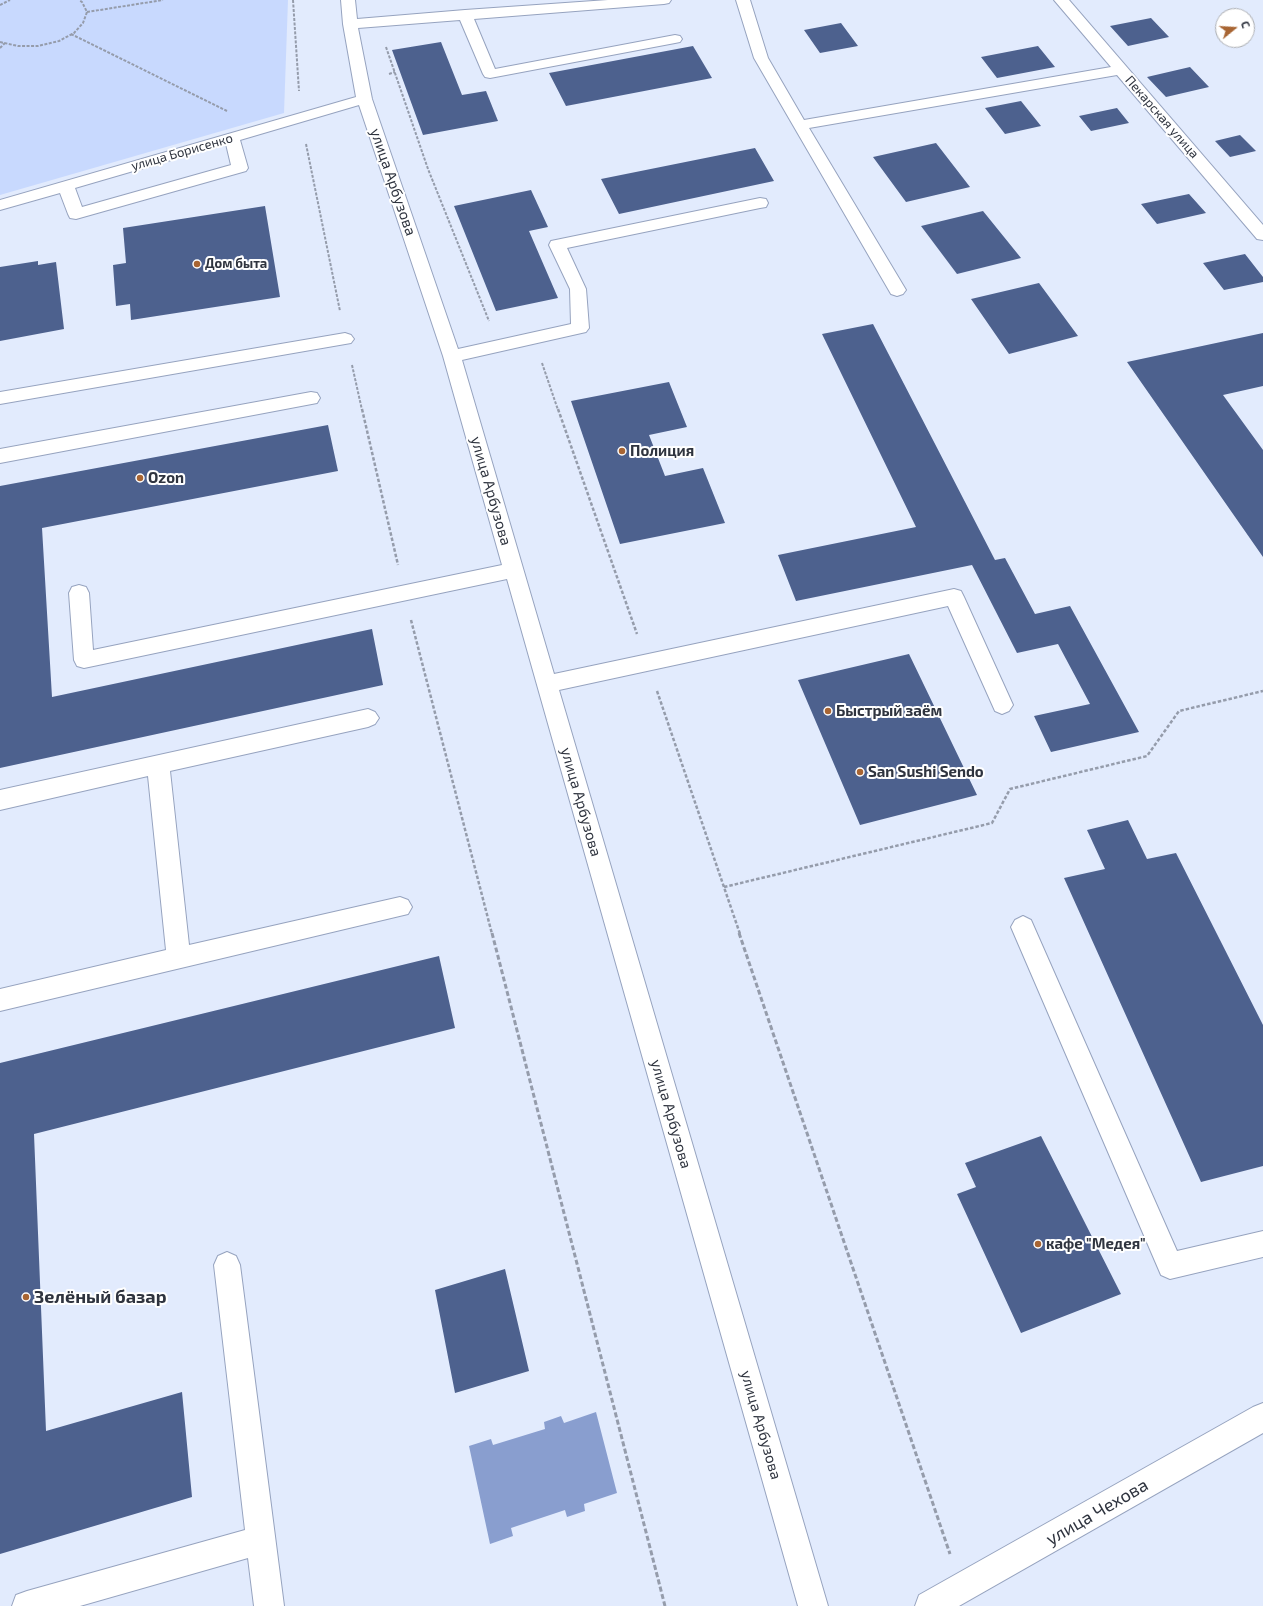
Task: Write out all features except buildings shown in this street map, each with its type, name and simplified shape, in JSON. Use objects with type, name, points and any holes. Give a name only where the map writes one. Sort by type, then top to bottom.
[{"type":"street","name":"улица Арбузова","points":[[348,0],[350,24],[364,99],[452,356],[813,1606]]},
{"type":"street","points":[[350,24],[664,0]]},
{"type":"street","points":[[742,0],[761,58],[897,290]]},
{"type":"street","name":"Пекарская улица","points":[[1061,0],[1263,235]]},
{"type":"street","points":[[466,14],[490,74],[675,38]]},
{"type":"street","points":[[799,125],[1122,70]]},
{"type":"street","name":"улица Борисенко","points":[[0,205],[364,99]]},
{"type":"street","points":[[66,186],[76,214],[240,168],[232,138]]},
{"type":"street","points":[[452,356],[580,328],[578,289],[557,245],[760,203]]},
{"type":"street","points":[[0,398],[345,339]]},
{"type":"street","points":[[0,456],[311,398]]},
{"type":"street","points":[[79,593],[84,660],[513,570]]},
{"type":"street","points":[[546,684],[954,598],[1002,705]]},
{"type":"street","points":[[0,800],[368,718]]},
{"type":"street","points":[[158,764],[179,958]]},
{"type":"street","points":[[0,1000],[400,907]]},
{"type":"street","points":[[1023,927],[1170,1266],[1263,1244]]},
{"type":"street","points":[[227,1265],[269,1606]]},
{"type":"street","name":"улица Чехова","points":[[930,1606],[1263,1417]]},
{"type":"street","points":[[27,1606],[261,1540]]},
{"type":"path","points":[[0,5],[10,0]]},
{"type":"path","points":[[0,42],[18,46],[38,46],[58,41],[72,34],[83,23],[87,12],[82,2],[79,0]]},
{"type":"path","points":[[87,12],[162,0]]},
{"type":"path","points":[[293,0],[301,118],[345,339],[359,389],[404,593],[665,1606]]},
{"type":"path","points":[[377,22],[428,169],[498,346]]},
{"type":"path","points":[[72,34],[228,112]]},
{"type":"path","points":[[0,48],[5,43]]},
{"type":"path","points":[[533,338],[648,663],[961,1589]]},
{"type":"path","points":[[724,887],[992,823],[1010,789],[1147,756],[1179,711],[1263,691]]},
{"type":"shaded area","points":[[0,0],[288,0],[284,113],[0,195]]},
{"type":"shaded area","points":[[596,1412],[617,1493],[584,1504],[585,1511],[567,1517],[565,1510],[511,1528],[513,1536],[490,1544],[469,1446],[491,1439],[493,1445],[545,1429],[544,1422],[561,1416],[564,1423]]},
{"type":"place","name":"Дом быта","points":[[197,264]]},
{"type":"place","name":"Полиция","points":[[622,451]]},
{"type":"place","name":"Ozon","points":[[140,478]]},
{"type":"place","name":"Быстрый заём","points":[[828,711]]},
{"type":"place","name":"San Sushi Sendo","points":[[860,772]]},
{"type":"place","name":"кафе \"Медея\"","points":[[1038,1244]]},
{"type":"place","name":"Зелёный базар","points":[[26,1297]]}]
